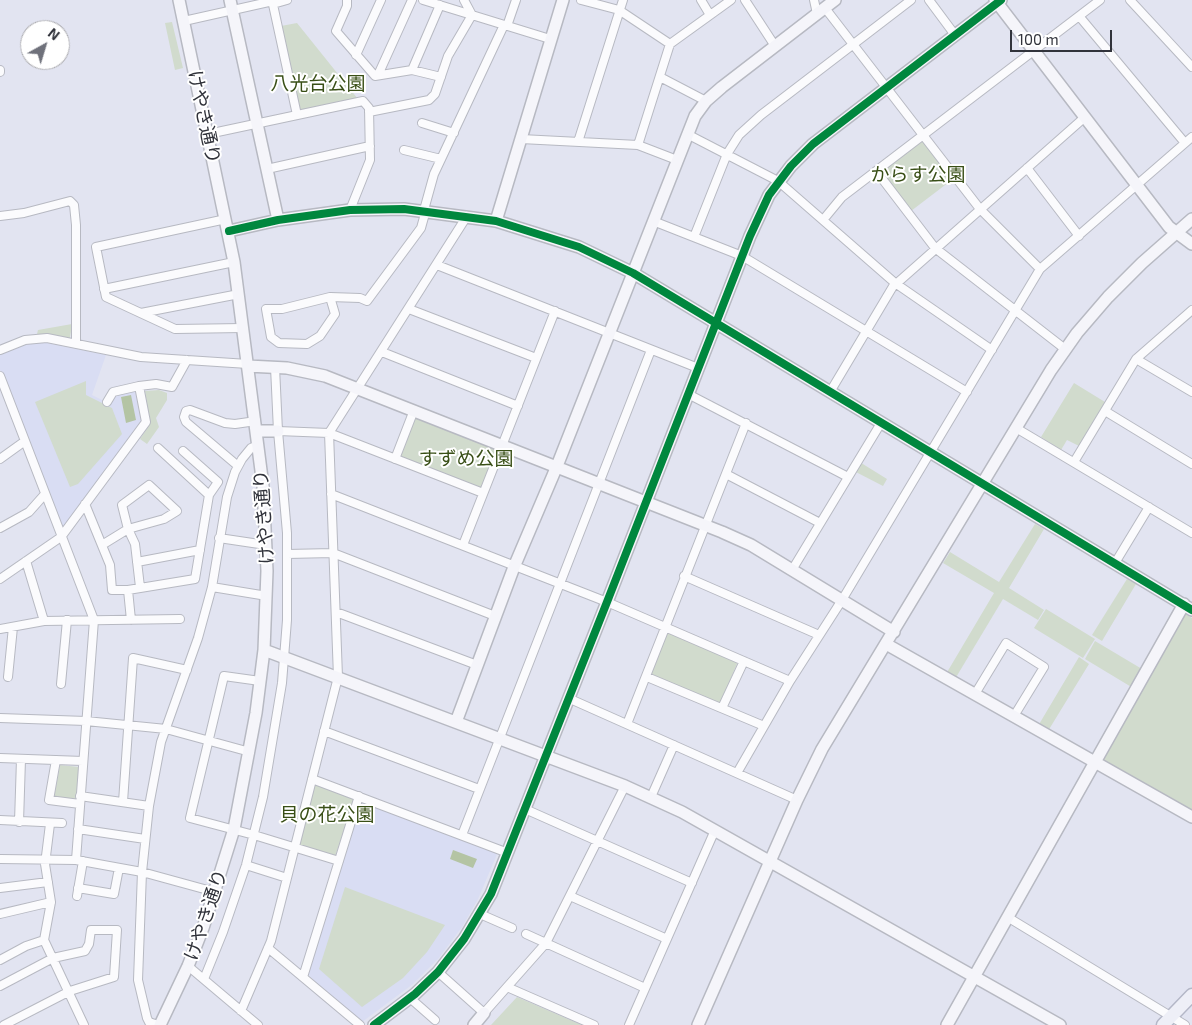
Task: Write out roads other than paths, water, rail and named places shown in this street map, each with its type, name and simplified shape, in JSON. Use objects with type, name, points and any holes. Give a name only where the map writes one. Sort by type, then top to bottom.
[{"type":"main road","points":[[1167,1021],[1192,995]]},
{"type":"street","name":"けやき通り","points":[[159,1025],[188,966],[215,892],[234,829],[250,752],[264,650],[267,596],[266,545],[258,445],[239,294],[228,225],[180,0]]},
{"type":"street","points":[[184,21],[231,5],[287,0]]},
{"type":"street","points":[[347,0],[347,6],[336,31],[375,76],[412,70],[441,77]]},
{"type":"street","points":[[356,55],[381,0]]},
{"type":"street","points":[[378,75],[412,0]]},
{"type":"street","points":[[464,0],[472,15]]},
{"type":"street","points":[[330,297],[335,314],[320,336],[307,344],[279,344],[270,337],[266,309],[282,309],[330,297],[360,298],[368,301],[420,228],[434,174],[506,25],[516,0]]},
{"type":"street","points":[[496,221],[563,0]]},
{"type":"street","points":[[580,0],[619,10],[670,44]]},
{"type":"street","points":[[578,142],[623,0]]},
{"type":"street","points":[[701,0],[710,15]]},
{"type":"street","points":[[638,145],[670,44],[731,0]]},
{"type":"street","points":[[745,0],[775,46]]},
{"type":"street","points":[[814,0],[821,11],[854,44],[980,210],[1040,269]]},
{"type":"street","points":[[456,722],[514,567],[557,466],[695,116],[706,101],[835,0]]},
{"type":"street","points":[[694,237],[727,154],[739,135],[749,125],[911,0]]},
{"type":"street","points":[[929,0],[956,34]]},
{"type":"street","points":[[823,220],[842,197],[1100,0]]},
{"type":"street","points":[[1130,0],[1192,67]]},
{"type":"street","points":[[429,1],[550,39]]},
{"type":"street","points":[[374,1025],[410,998],[438,972],[464,939],[480,914],[508,853],[762,208],[778,182],[808,149],[998,1],[1176,234],[1192,244]]},
{"type":"street","points":[[273,2],[297,115]]},
{"type":"street","points":[[231,5],[278,220]]},
{"type":"street","points":[[412,70],[440,5]]},
{"type":"street","points":[[369,112],[429,100],[438,90],[441,77],[456,40],[472,15]]},
{"type":"street","points":[[1079,16],[1186,143]]},
{"type":"street","points":[[660,77],[706,101]]},
{"type":"street","points":[[208,134],[363,101],[369,112],[370,160],[350,210]]},
{"type":"street","points":[[830,392],[895,283],[1085,117]]},
{"type":"street","points":[[422,123],[454,133]]},
{"type":"street","points":[[687,134],[778,182],[895,283],[992,350]]},
{"type":"street","points":[[737,773],[790,681],[842,600],[1040,269],[1192,137]]},
{"type":"street","points":[[521,139],[638,145],[677,160]]},
{"type":"street","points":[[267,169],[370,146]]},
{"type":"street","points":[[404,150],[441,158]]},
{"type":"street","points":[[1027,168],[1079,236]]},
{"type":"street","points":[[877,172],[935,248],[1065,349]]},
{"type":"street","points":[[0,216],[24,213],[70,201],[74,205],[76,225],[76,344]]},
{"type":"street","points":[[242,328],[175,329],[106,297],[96,247],[228,225],[350,210],[425,210],[496,221],[572,244],[633,273],[1188,607],[1095,762],[947,1025]]},
{"type":"street","points":[[241,1011],[268,948],[338,677],[329,434],[467,216]]},
{"type":"street","points":[[698,1025],[797,800],[822,749],[1016,428],[1065,349],[1088,320],[1123,281],[1192,219]]},
{"type":"street","points":[[653,221],[742,256],[966,392]]},
{"type":"street","points":[[104,289],[234,262]]},
{"type":"street","points":[[437,265],[698,368]]},
{"type":"street","points":[[140,313],[239,294]]},
{"type":"street","points":[[409,309],[536,358]]},
{"type":"street","points":[[1074,462],[1136,359],[1192,310]]},
{"type":"street","points":[[463,545],[555,311]]},
{"type":"street","points":[[1184,317],[1192,322]]},
{"type":"street","points":[[0,350],[13,343],[37,338],[141,357],[275,367],[318,374],[502,444],[737,538],[894,632]]},
{"type":"street","points":[[462,835],[651,350]]},
{"type":"street","points":[[382,352],[518,406]]},
{"type":"street","points":[[1136,359],[1192,392]]},
{"type":"street","points":[[107,402],[113,392],[139,386],[156,384],[172,387],[187,360]]},
{"type":"street","points":[[204,979],[224,932],[254,835],[270,759],[284,657],[287,554],[284,482],[278,431],[275,367]]},
{"type":"street","points":[[1,381],[94,620],[78,829],[80,861],[78,892],[114,894],[119,868]]},
{"type":"street","points":[[0,579],[61,537],[146,422],[139,386]]},
{"type":"street","points":[[688,394],[848,477]]},
{"type":"street","points":[[238,466],[186,422],[184,417],[186,411],[190,410],[225,423],[256,426],[278,431],[329,434],[483,493]]},
{"type":"street","points":[[395,459],[414,410]]},
{"type":"street","points":[[1105,411],[1192,464]]},
{"type":"street","points":[[627,724],[746,423]]},
{"type":"street","points":[[792,570],[881,423]]},
{"type":"street","points":[[1016,428],[1191,531]]},
{"type":"street","points":[[0,459],[25,441]]},
{"type":"street","points":[[159,1025],[149,1022],[147,1018],[138,980],[142,872],[149,806],[166,729],[187,670],[212,587],[227,497],[238,466],[250,449],[258,445]]},
{"type":"street","points":[[158,448],[209,495]]},
{"type":"street","points":[[85,504],[110,565],[112,590],[128,590],[195,579],[209,495],[218,482],[182,451]]},
{"type":"street","points":[[726,474],[820,523]]},
{"type":"street","points":[[102,545],[128,529],[164,519],[177,511],[149,484],[122,505],[128,529],[135,544],[140,587]]},
{"type":"street","points":[[0,528],[29,512],[45,494]]},
{"type":"street","points":[[331,494],[463,545],[514,567],[608,602],[790,681]]},
{"type":"street","points":[[1115,563],[1149,507]]},
{"type":"street","points":[[220,538],[266,545]]},
{"type":"street","points":[[137,562],[199,553],[216,560]]},
{"type":"street","points":[[287,554],[333,553],[495,616]]},
{"type":"street","points":[[26,561],[44,621]]},
{"type":"street","points":[[684,576],[819,635]]},
{"type":"street","points":[[212,587],[267,596]]},
{"type":"street","points":[[128,590],[131,620]]},
{"type":"street","points":[[336,612],[477,665]]},
{"type":"street","points":[[0,629],[44,621],[180,619]]},
{"type":"street","points":[[61,684],[67,620]]},
{"type":"street","points":[[8,677],[13,627]]},
{"type":"street","points":[[975,694],[1006,643],[1044,666],[1014,716]]},
{"type":"street","points":[[886,644],[1192,817]]},
{"type":"street","points":[[264,650],[651,797],[771,861],[1060,1025]]},
{"type":"street","points":[[123,802],[133,658],[187,670]]},
{"type":"street","points":[[722,708],[744,661]]},
{"type":"street","points":[[260,681],[224,676],[190,818],[234,829],[338,862]]},
{"type":"street","points":[[647,677],[764,726]]},
{"type":"street","points":[[568,698],[797,800]]},
{"type":"street","points":[[0,718],[86,721],[166,729],[250,752]]},
{"type":"street","points":[[324,731],[479,789]]},
{"type":"street","points":[[651,797],[674,745]]},
{"type":"street","points":[[0,758],[83,761]]},
{"type":"street","points":[[19,822],[21,758]]},
{"type":"street","points":[[56,760],[49,800],[123,802],[149,806]]},
{"type":"street","points":[[312,779],[508,853]]},
{"type":"street","points":[[474,1025],[546,943],[625,786]]},
{"type":"street","points":[[304,977],[358,796]]},
{"type":"street","points":[[525,809],[692,883]]},
{"type":"street","points":[[0,820],[50,824],[62,823]]},
{"type":"street","points":[[50,824],[46,859],[51,902],[44,940],[70,991],[84,1025]]},
{"type":"street","points":[[78,829],[145,839]]},
{"type":"street","points":[[629,1025],[715,830]]},
{"type":"street","points":[[0,859],[80,861],[142,872],[215,892]]},
{"type":"street","points":[[246,864],[287,878]]},
{"type":"street","points":[[0,888],[48,882]]},
{"type":"street","points":[[570,896],[667,939]]},
{"type":"street","points":[[0,914],[51,902]]},
{"type":"street","points":[[480,914],[512,928]]},
{"type":"street","points":[[1008,918],[1167,1021],[1186,1025]]},
{"type":"street","points":[[0,986],[53,958],[85,950],[89,944],[91,930],[117,930],[114,977],[70,991],[4,1025],[0,1019]]},
{"type":"street","points":[[526,934],[646,988]]},
{"type":"street","points":[[0,960],[26,946],[44,940]]},
{"type":"street","points":[[268,948],[360,1025]]},
{"type":"street","points":[[188,966],[258,1025]]},
{"type":"street","points":[[438,972],[484,1013]]},
{"type":"street","points":[[507,987],[594,1025]]},
{"type":"street","points":[[410,998],[435,1020]]},
{"type":"park label","name":"八光台公園","points":[[318,84]]},
{"type":"park label","name":"からす公園","points":[[918,175]]},
{"type":"park label","name":"すずめ公園","points":[[466,459]]},
{"type":"park label","name":"貝の花公園","points":[[327,815]]}]
